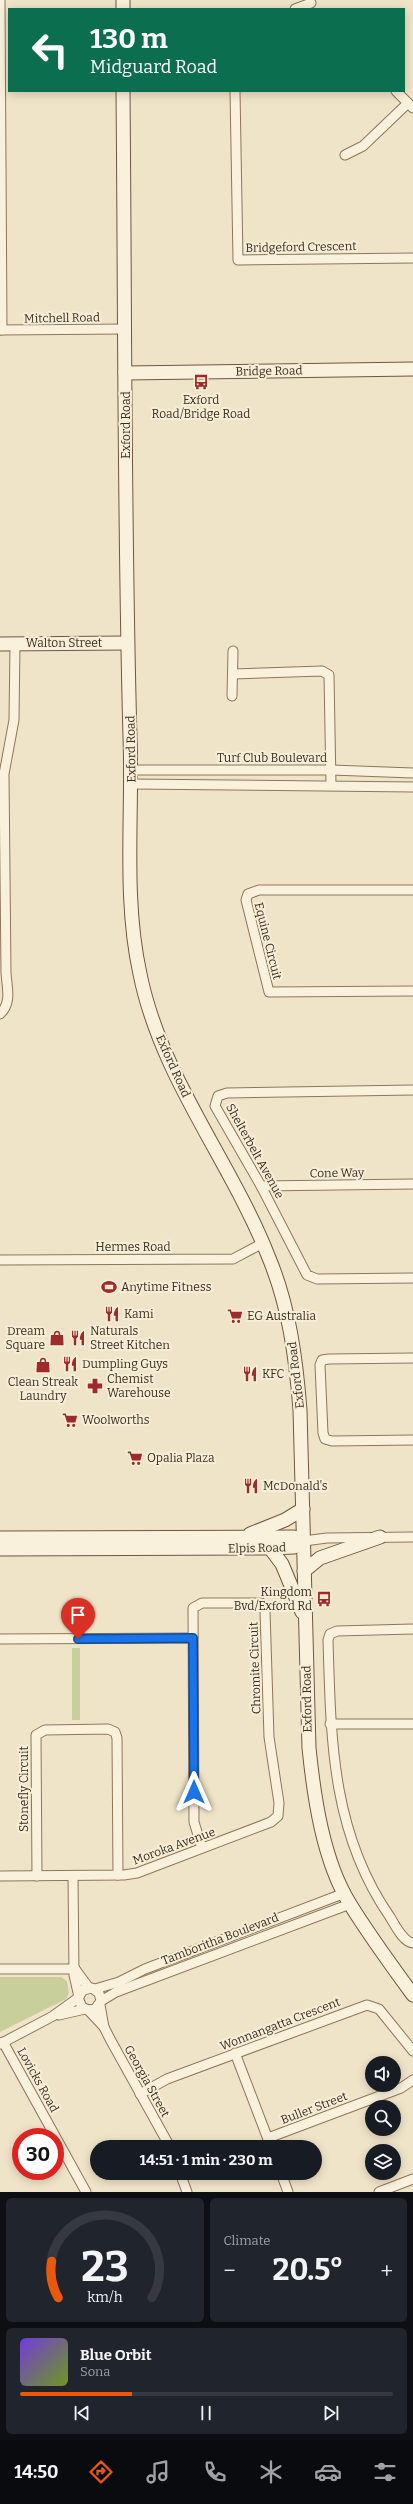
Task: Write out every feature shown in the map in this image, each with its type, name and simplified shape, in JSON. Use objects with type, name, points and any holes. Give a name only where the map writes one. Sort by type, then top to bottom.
[{"type":"street","points":[[0,0],[1,330]]},
{"type":"street","points":[[298,8],[312,4]]},
{"type":"street","name":"Exford Road","points":[[123,92],[127,643],[132,784],[130,865],[136,954],[146,998],[162,1046],[175,1075],[263,1243],[281,1291],[298,1374],[309,1748],[313,1785],[326,1843],[347,1898],[413,1994]]},
{"type":"street","name":"Bridgeford Crescent","points":[[235,92],[238,260],[413,258]]},
{"type":"street","points":[[345,155],[363,146],[410,105],[397,92]]},
{"type":"street","name":"Mitchell Road","points":[[1,330],[125,329]]},
{"type":"street","name":"Bridge Road","points":[[125,373],[413,369]]},
{"type":"street","name":"Walton Street","points":[[0,644],[127,643]]},
{"type":"street","points":[[0,1014],[8,1004],[6,973],[4,774],[14,720],[15,644]]},
{"type":"street","points":[[232,651],[232,696]]},
{"type":"street","points":[[233,674],[322,671],[329,675],[331,785]]},
{"type":"street","name":"Turf Club Boulevard","points":[[131,770],[331,770],[413,772]]},
{"type":"street","points":[[132,784],[413,787]]},
{"type":"street","name":"Equine Circuit","points":[[413,890],[259,890],[248,894],[246,900],[269,992],[413,991]]},
{"type":"street","name":"Shelterbelt Avenue","points":[[413,1090],[227,1093],[218,1096],[216,1106],[261,1186],[307,1275],[318,1279],[413,1278]]},
{"type":"street","name":"Cone Way","points":[[261,1186],[413,1184]]},
{"type":"street","name":"Hermes Road","points":[[0,1260],[233,1259],[263,1243]]},
{"type":"street","points":[[413,1358],[329,1359],[322,1360],[320,1365],[325,1439],[332,1442],[413,1440]]},
{"type":"street","points":[[241,1537],[274,1525],[303,1509]]},
{"type":"street","name":"Elpis Road","points":[[0,1538],[294,1537],[304,1541]]},
{"type":"street","points":[[304,1571],[320,1558],[380,1537]]},
{"type":"street","points":[[304,1541],[327,1538],[413,1537]]},
{"type":"street","name":"Elpis Road","points":[[0,1549],[270,1548],[294,1547],[304,1541]]},
{"type":"street","points":[[270,1548],[282,1564],[306,1619]]},
{"type":"street","name":"Chromite Circuit","points":[[202,1848],[194,1822],[193,1612],[198,1603],[256,1602],[265,1608],[270,1737],[279,1803],[278,1816]]},
{"type":"street","points":[[413,1629],[337,1631],[330,1634],[328,1640],[330,1724],[336,1784],[352,1842],[379,1900],[406,1940],[413,1943]]},
{"type":"street","points":[[0,1639],[193,1638]]},
{"type":"street","points":[[330,1724],[413,1724]]},
{"type":"street","name":"Stonefly Circuit","points":[[37,1876],[36,1735],[45,1730],[95,1729],[112,1730],[117,1738],[118,1875]]},
{"type":"street","name":"Moroka Avenue","points":[[0,1876],[74,1876],[137,1873],[271,1822],[278,1816]]},
{"type":"street","points":[[74,1876],[74,1983],[80,2005],[86,2010]]},
{"type":"street","name":"Tamboritha Boulevard","points":[[2,2043],[53,2016],[78,1997],[83,1990],[120,1982],[145,1969],[347,1898]]},
{"type":"street","name":"Tamboritha Boulevard","points":[[53,2016],[95,2009],[100,2003],[132,1985],[347,1898]]},
{"type":"street","points":[[0,1969],[75,1968]]},
{"type":"street","points":[[75,1968],[100,1996],[100,2003]]},
{"type":"street","name":"Georgia Street","points":[[100,2003],[104,2027]]},
{"type":"street","name":"Wonnangatta Crescent","points":[[140,2094],[167,2079],[367,2005],[379,2009],[413,2051]]},
{"type":"street","name":"Georgia Street","points":[[86,2010],[104,2027],[166,2140]]},
{"type":"street","name":"Lovicks Road","points":[[2,2043],[86,2192]]},
{"type":"street","points":[[235,2053],[268,2140]]},
{"type":"street","name":"Buller Street","points":[[276,2140],[401,2088],[413,2080]]},
{"type":"street","points":[[379,2192],[413,2179]]},
{"type":"street","points":[[183,2180],[187,2192]]},
{"type":"street","points":[[284,2180],[288,2192]]},
{"type":"green space","points":[[72,1648],[80,1648],[80,1720],[72,1720]]},
{"type":"green space","points":[[0,1977],[61,1977],[67,1981],[69,1993],[66,1999],[0,2032]]},
{"type":"place","name":"Exford Road/Bridge Road","points":[[201,382]]},
{"type":"place","name":"Anytime Fitness","points":[[109,1287]]},
{"type":"place","name":"Kami","points":[[112,1314]]},
{"type":"place","name":"EG Australia","points":[[235,1316]]},
{"type":"place","name":"Dream Square","points":[[57,1338]]},
{"type":"place","name":"Naturals Street Kitchen","points":[[78,1338]]},
{"type":"place","name":"Dumpling Guys","points":[[70,1364]]},
{"type":"place","name":"Clean Streak Laundry","points":[[43,1365]]},
{"type":"place","name":"KFC","points":[[250,1374]]},
{"type":"place","name":"Chemist Warehouse","points":[[95,1386]]},
{"type":"place","name":"Woolworths","points":[[70,1420]]},
{"type":"place","name":"Opalia Plaza","points":[[135,1458]]},
{"type":"place","name":"McDonald's","points":[[251,1486]]},
{"type":"place","name":"Kingdom Bvd/Exford Rd","points":[[324,1599]]},
{"type":"route","points":[[78,1639],[193,1638],[194,1792]]}]
